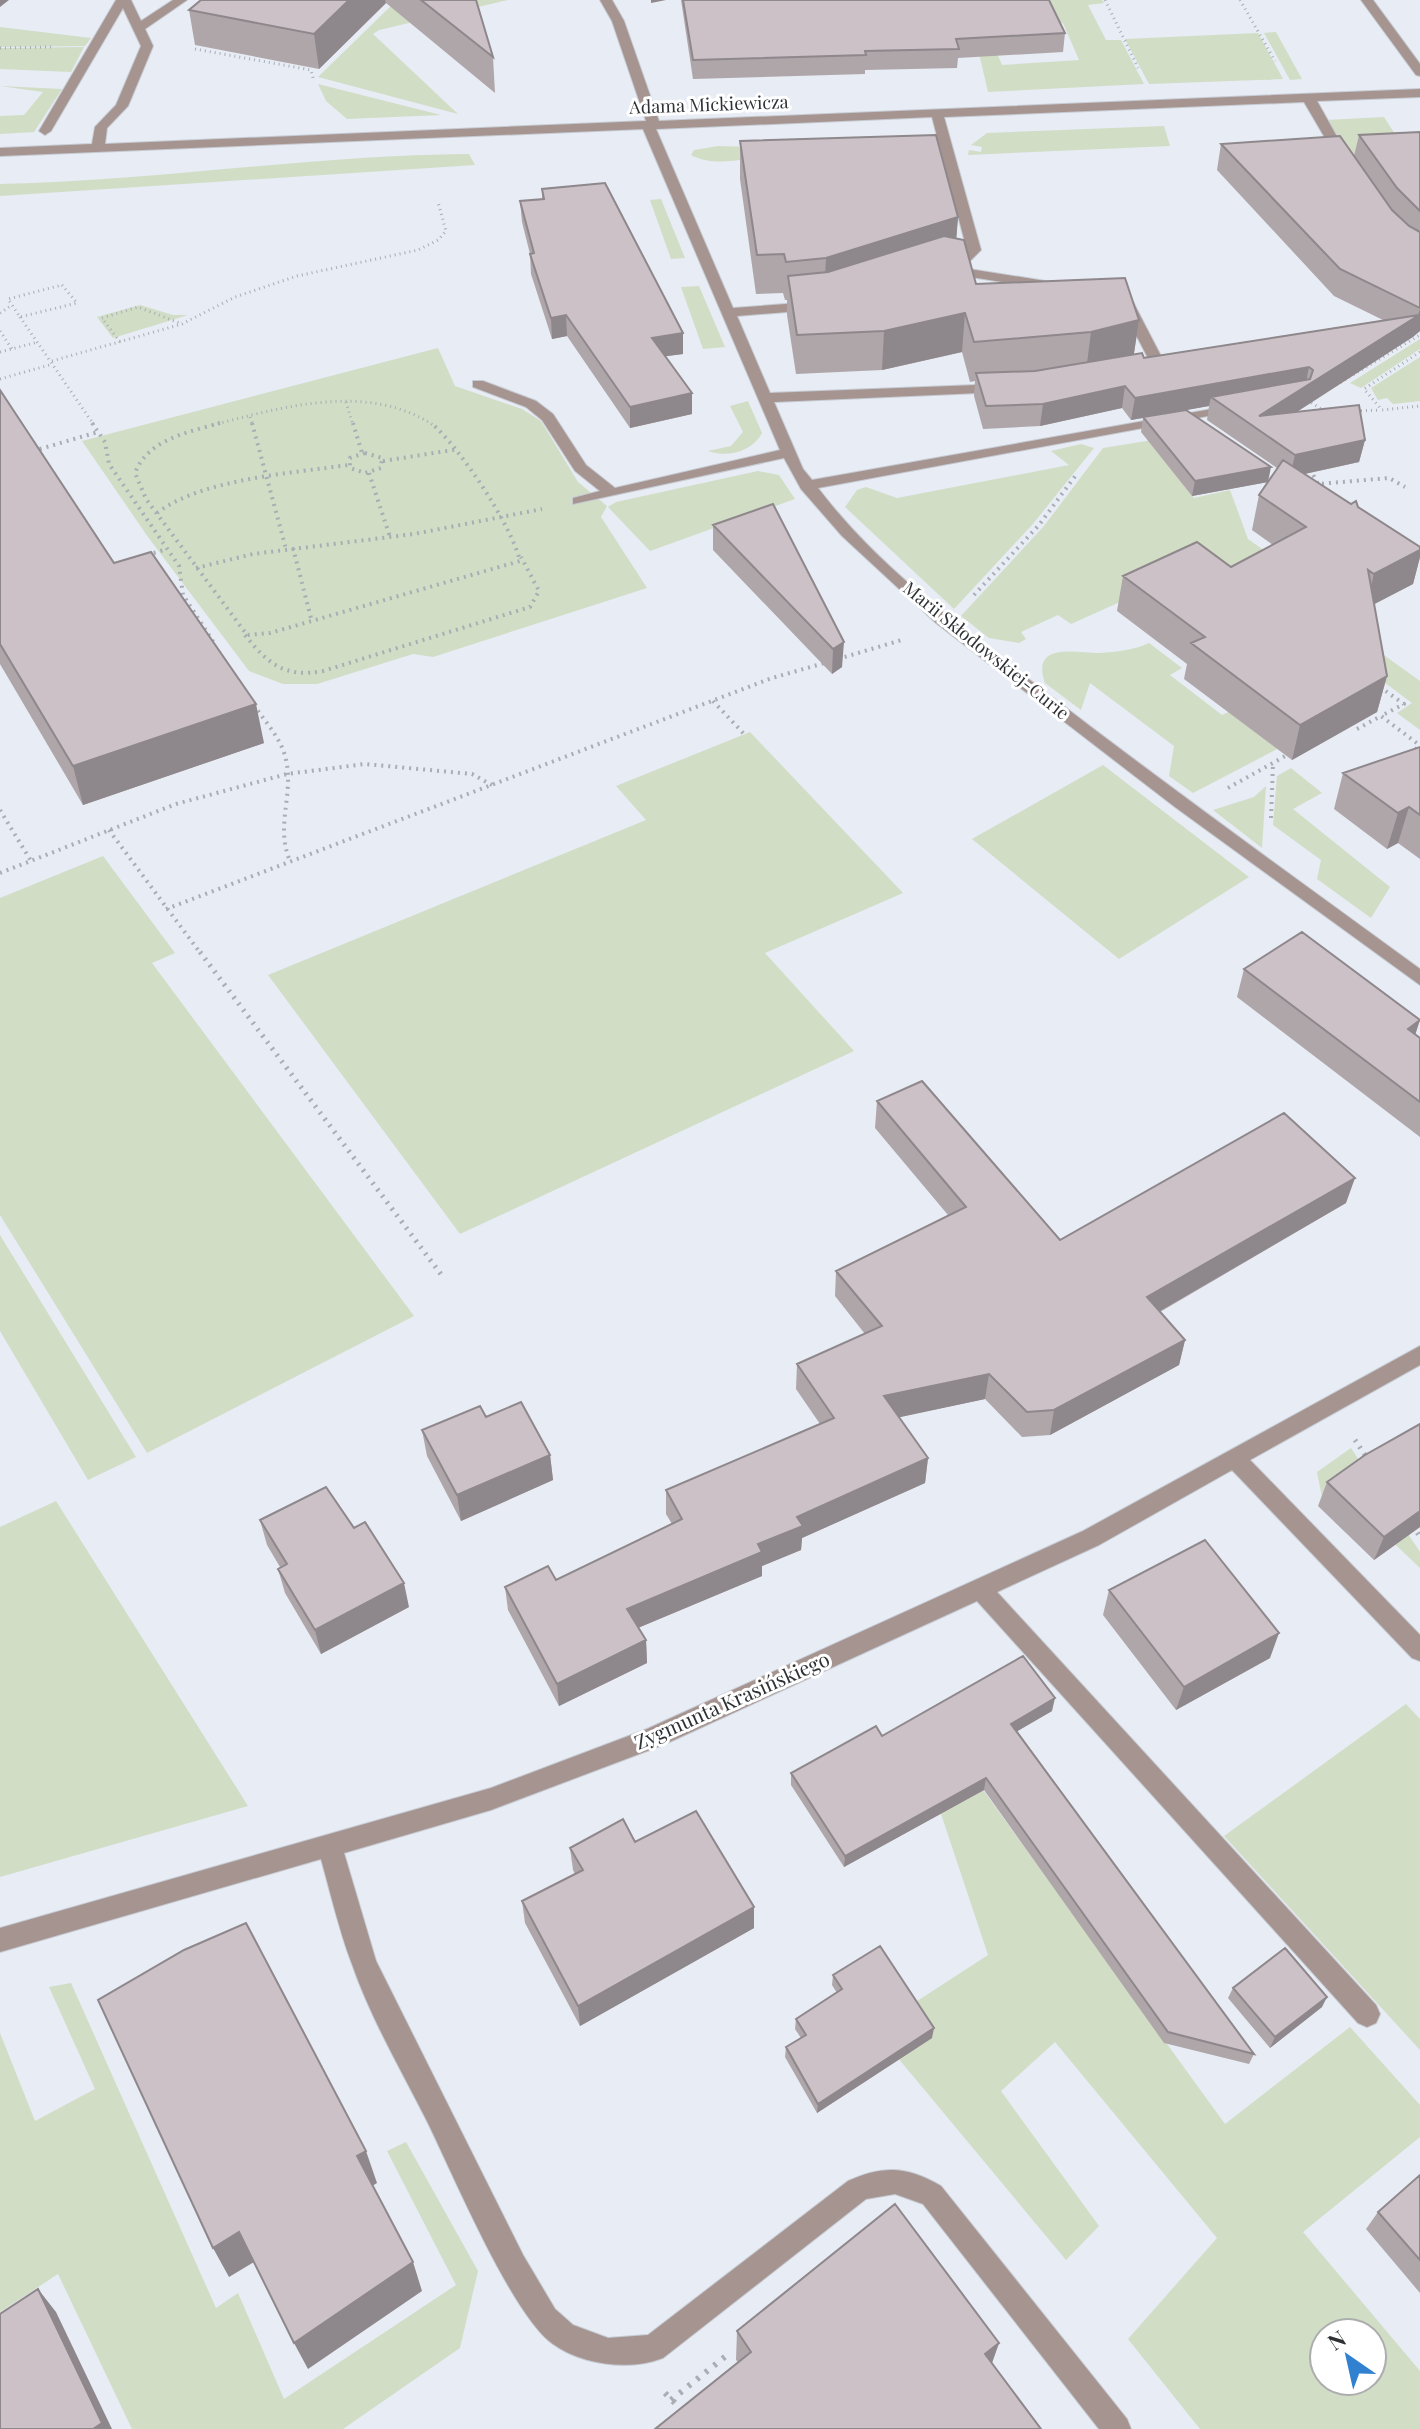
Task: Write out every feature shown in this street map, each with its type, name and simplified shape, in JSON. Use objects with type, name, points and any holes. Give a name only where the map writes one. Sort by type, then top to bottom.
[{"type":"street","points":[[98,148],[101,127],[122,106],[146,49],[124,0]]},
{"type":"street","points":[[45,131],[124,0]]},
{"type":"street","points":[[139,28],[181,0]]},
{"type":"street","name":"Marii Skłodowskiej-Curie","points":[[606,0],[618,21],[662,165],[730,312],[788,453],[806,486],[820,503],[926,606],[1188,809],[1420,978]]},
{"type":"street","points":[[1367,0],[1420,72]]},
{"type":"street","name":"Adama Mickiewicza","points":[[0,152],[1420,93]]},
{"type":"street","points":[[1308,97],[1351,170]]},
{"type":"street","points":[[930,273],[963,263],[974,250],[937,113]]},
{"type":"street","points":[[946,269],[1068,288]]},
{"type":"street","points":[[1113,296],[1131,307],[1154,356],[1143,366],[1121,372]]},
{"type":"street","points":[[730,312],[826,304]]},
{"type":"street","points":[[478,384],[531,404],[548,417],[580,468],[612,493]]},
{"type":"street","points":[[766,398],[1016,387]]},
{"type":"street","points":[[806,486],[1258,403]]},
{"type":"street","points":[[1187,416],[1210,432]]},
{"type":"street","points":[[578,501],[788,453]]},
{"type":"street","name":"Zygmunta Krasińskiego","points":[[0,1940],[491,1799],[736,1702],[1091,1538],[1420,1355]]},
{"type":"street","points":[[1235,1459],[1420,1651]]},
{"type":"street","points":[[981,1590],[1367,2014]]},
{"type":"street","points":[[330,1847],[364,1964],[513,2265],[545,2319],[564,2336],[608,2352],[653,2348],[857,2190],[888,2179],[905,2180],[932,2195],[1117,2429]]},
{"type":"path","points":[[1105,0],[1142,77]]},
{"type":"path","points":[[1240,0],[1280,70]]},
{"type":"path","points":[[189,47],[199,38]]},
{"type":"path","points":[[195,49],[311,70],[313,78]]},
{"type":"path","points":[[0,379],[182,324],[216,305],[277,282],[425,247],[446,231],[438,202]]},
{"type":"path","points":[[20,317],[77,303],[62,285],[8,299],[20,317],[52,362],[105,442],[109,464],[181,571],[183,595],[223,658]]},
{"type":"path","points":[[0,313],[12,305]]},
{"type":"path","points":[[120,342],[102,318],[138,307],[182,324]]},
{"type":"path","points":[[0,331],[12,349]]},
{"type":"path","points":[[1324,388],[1348,381],[1420,335]]},
{"type":"path","points":[[0,352],[38,342]]},
{"type":"path","points":[[1382,410],[1364,389],[1420,352]]},
{"type":"path","points":[[1312,392],[1300,395],[1325,412],[1339,411]]},
{"type":"path","points":[[346,402],[362,453]]},
{"type":"path","points":[[346,402],[406,410],[442,430],[459,449],[539,591],[530,607],[323,671],[297,676],[269,664],[242,631],[157,514],[137,484],[135,473],[144,454],[168,440],[312,403],[346,402]]},
{"type":"path","points":[[1354,411],[1420,406]]},
{"type":"path","points":[[250,417],[286,549]]},
{"type":"path","points":[[971,599],[1039,525],[1110,430]]},
{"type":"path","points":[[25,453],[98,432]]},
{"type":"path","points":[[30,438],[37,450]]},
{"type":"path","points":[[383,461],[459,449]]},
{"type":"path","points":[[348,465],[350,458],[362,453],[376,454],[383,461]]},
{"type":"path","points":[[348,465],[354,471],[369,473],[381,468],[383,461]]},
{"type":"path","points":[[157,514],[169,503],[268,478],[348,465]]},
{"type":"path","points":[[1310,469],[1318,484],[1389,478],[1405,487]]},
{"type":"path","points":[[369,473],[390,537]]},
{"type":"path","points":[[196,568],[286,549],[390,537],[578,501]]},
{"type":"path","points":[[293,548],[312,622]]},
{"type":"path","points":[[140,557],[167,549]]},
{"type":"path","points":[[242,631],[258,636],[312,622],[510,566],[521,557]]},
{"type":"path","points":[[166,909],[772,678],[917,635]]},
{"type":"path","points":[[1357,729],[1404,704],[1369,679]]},
{"type":"path","points":[[248,696],[281,746],[287,774],[286,802],[280,819],[284,851],[290,861]]},
{"type":"path","points":[[713,701],[745,735]]},
{"type":"path","points":[[1381,716],[1419,744],[1411,765]]},
{"type":"path","points":[[1188,809],[1298,750]]},
{"type":"path","points":[[0,873],[207,794],[287,774],[365,764],[472,774],[492,785]]},
{"type":"path","points":[[0,810],[31,861]]},
{"type":"path","points":[[109,830],[443,1277]]},
{"type":"path","points":[[1352,1436],[1369,1461]]},
{"type":"path","points":[[1412,1524],[1420,1537]]},
{"type":"path","points":[[671,2400],[731,2352]]},
{"type":"path","points":[[654,2386],[690,2419]]},
{"type":"green space","points":[[397,0],[508,0],[379,30],[373,34],[458,114],[318,77]]},
{"type":"green space","points":[[863,0],[1102,0],[1104,3],[1088,5],[1106,40],[1121,40],[1144,84],[988,92],[970,14]],"holes":[[[1063,23],[1079,60],[1002,65],[986,28]]]},
{"type":"green space","points":[[0,27],[91,38],[85,46],[0,47]]},
{"type":"green space","points":[[1276,32],[1302,79],[1290,80],[1264,33]]},
{"type":"green space","points":[[1258,33],[1283,79],[1149,84],[1125,39]]},
{"type":"green space","points":[[84,47],[71,72],[0,69],[0,48]]},
{"type":"green space","points":[[318,84],[441,115],[347,119],[326,101]]},
{"type":"green space","points":[[0,86],[62,89],[34,132],[0,134],[0,116],[24,115],[43,92]]},
{"type":"green space","points":[[1384,117],[1420,173],[1377,196],[1326,120]]},
{"type":"green space","points":[[1164,126],[1170,146],[968,155],[969,150],[981,152],[982,147],[971,145],[987,133]]},
{"type":"green space","points":[[718,146],[750,147],[746,159],[739,160],[711,161],[691,155],[694,150]]},
{"type":"green space","points":[[469,154],[475,165],[0,196],[0,184],[410,155]]},
{"type":"green space","points":[[661,199],[685,258],[671,259],[650,200]]},
{"type":"green space","points":[[699,286],[725,347],[703,349],[681,287]]},
{"type":"green space","points":[[140,305],[173,315],[188,315],[113,338],[97,317]]},
{"type":"green space","points":[[1420,339],[1420,349],[1361,388],[1350,383]]},
{"type":"green space","points":[[438,348],[455,386],[522,409],[541,421],[578,482],[607,506],[601,517],[647,588],[433,657],[413,654],[317,684],[283,684],[249,671],[148,537],[82,441]]},
{"type":"green space","points":[[1420,357],[1420,401],[1393,404],[1387,398],[1378,400],[1371,388]]},
{"type":"green space","points":[[748,401],[762,433],[758,440],[738,452],[723,454],[708,451],[731,446],[743,432],[730,406]]},
{"type":"green space","points":[[1184,435],[1184,486],[1194,498],[1230,490],[1248,539],[1269,554],[1275,577],[1420,681],[1420,730],[1397,713],[1412,703],[1353,659],[1200,566],[1071,624],[1058,615],[1021,632],[1026,639],[1019,643],[989,638],[961,616],[1044,526],[1103,448]]},
{"type":"green space","points":[[1081,444],[1094,448],[1032,525],[954,609],[845,507],[857,490],[866,487],[897,498],[1069,465],[1051,451]]},
{"type":"green space","points":[[758,471],[779,475],[795,499],[650,551],[608,507],[616,502]]},
{"type":"green space","points":[[1149,643],[1182,668],[1170,675],[1222,715],[1237,708],[1285,745],[1193,793],[1169,776],[1174,746],[1090,683],[1081,710],[1045,683],[1042,669],[1044,660],[1051,655],[1059,652],[1112,652]]},
{"type":"green space","points":[[750,732],[903,893],[765,953],[854,1051],[460,1234],[268,975],[646,820],[616,786]]},
{"type":"green space","points":[[1103,765],[1249,877],[1119,959],[972,839]]},
{"type":"green space","points":[[1291,768],[1322,793],[1293,809],[1390,887],[1371,918],[1317,879],[1321,860],[1273,825],[1277,776]]},
{"type":"green space","points":[[1266,786],[1262,848],[1213,810],[1254,797]]},
{"type":"green space","points":[[103,856],[175,953],[152,963],[414,1316],[147,1453],[0,1215],[0,898]]},
{"type":"green space","points":[[0,1235],[136,1457],[88,1480],[0,1331]]},
{"type":"green space","points":[[1351,1448],[1420,1552],[1420,1568],[1339,1491],[1323,1502],[1317,1472]]},
{"type":"green space","points":[[56,1501],[248,1806],[0,1877],[0,1527]]},
{"type":"green space","points":[[1406,1704],[1420,1719],[1420,2050],[1224,1836]]},
{"type":"green space","points":[[978,1783],[1225,2124],[1350,2027],[1420,2105],[1420,2137],[1303,2232],[1375,2317],[1308,2317],[1308,2397],[1388,2397],[1388,2333],[1420,2371],[1420,2429],[1200,2429],[1128,2339],[1217,2238],[1055,2042],[1001,2091],[1099,2226],[1066,2260],[898,2058],[911,2005],[988,1955],[939,1808]]},
{"type":"green space","points":[[71,1983],[216,2308],[238,2293],[284,2399],[456,2285],[387,2151],[406,2142],[478,2271],[460,2348],[343,2429],[132,2429],[58,2274],[0,2312],[0,2033],[35,2121],[95,2089],[49,1987]]},
{"type":"building","points":[[201,0],[349,0],[314,34],[189,10]]},
{"type":"building","points":[[421,0],[476,0],[493,57]]},
{"type":"building","points":[[683,0],[1049,0],[1065,33],[956,39],[959,49],[693,60]]},
{"type":"building","points":[[1420,132],[1420,211],[1397,188],[1359,135]]},
{"type":"building","points":[[936,135],[958,217],[826,258],[786,262],[784,254],[757,255],[740,141]]},
{"type":"building","points":[[1340,136],[1392,210],[1420,232],[1420,308],[1340,269],[1221,144]]},
{"type":"building","points":[[605,183],[683,333],[652,338],[692,393],[630,407],[566,315],[551,318],[530,254],[534,253],[520,201],[544,199],[542,189]]},
{"type":"building","points":[[944,236],[964,240],[976,284],[1125,278],[1139,320],[1091,332],[974,342],[965,313],[884,331],[797,335],[788,276],[828,272]]},
{"type":"building","points":[[1419,315],[1259,416],[1359,405],[1365,440],[1295,455],[1211,397],[1310,379],[1313,370],[1309,367],[1135,398],[1125,386],[1043,404],[986,406],[976,373],[1035,371],[1142,353],[1144,358]]},
{"type":"building","points":[[0,390],[114,563],[151,552],[256,704],[73,766],[0,644]]},
{"type":"building","points":[[1186,410],[1271,467],[1195,481],[1143,417]]},
{"type":"building","points":[[1283,460],[1351,504],[1356,501],[1358,507],[1420,547],[1420,550],[1374,574],[1368,570],[1387,676],[1300,725],[1191,643],[1205,637],[1123,576],[1197,542],[1231,567],[1306,527],[1259,495]]},
{"type":"building","points":[[773,504],[844,642],[833,649],[713,525]]},
{"type":"building","points":[[1420,747],[1420,815],[1409,807],[1398,813],[1343,773]]},
{"type":"building","points":[[1302,932],[1420,1020],[1408,1029],[1420,1038],[1420,1102],[1244,969]]},
{"type":"building","points":[[922,1081],[1060,1240],[1284,1113],[1355,1178],[1147,1297],[1185,1340],[1054,1410],[1027,1412],[989,1374],[884,1396],[928,1458],[797,1517],[803,1526],[758,1544],[762,1552],[627,1609],[646,1640],[557,1684],[505,1587],[548,1566],[556,1580],[682,1519],[666,1490],[834,1418],[797,1364],[882,1326],[836,1271],[966,1207],[877,1101]]},
{"type":"building","points":[[521,1402],[550,1455],[457,1495],[422,1430],[480,1406],[486,1417]]},
{"type":"building","points":[[1420,1424],[1420,1511],[1384,1537],[1327,1482],[1365,1455]]},
{"type":"building","points":[[326,1487],[354,1528],[365,1522],[404,1583],[315,1630],[278,1569],[287,1564],[260,1520]]},
{"type":"building","points":[[1205,1540],[1279,1633],[1184,1687],[1109,1590]]},
{"type":"building","points":[[1023,1656],[1055,1698],[1011,1724],[1254,2054],[1168,2032],[986,1778],[845,1856],[791,1773],[876,1726],[882,1736]]},
{"type":"building","points":[[696,1811],[754,1907],[578,2006],[522,1901],[583,1870],[570,1848],[623,1819],[635,1842]]},
{"type":"building","points":[[246,1923],[366,2151],[357,2156],[413,2262],[294,2343],[239,2232],[213,2248],[98,2000],[184,1950]]},
{"type":"building","points":[[880,1946],[934,2028],[818,2104],[786,2047],[806,2035],[796,2019],[842,1989],[833,1975]]},
{"type":"building","points":[[1285,1948],[1327,1997],[1275,2037],[1233,1988]]},
{"type":"building","points":[[1420,2175],[1420,2260],[1378,2212]]},
{"type":"building","points":[[895,2204],[999,2343],[985,2354],[1041,2429],[655,2429],[751,2352],[737,2331]]},
{"type":"building","points":[[38,2289],[102,2423],[93,2429],[0,2429],[0,2314]]}]
